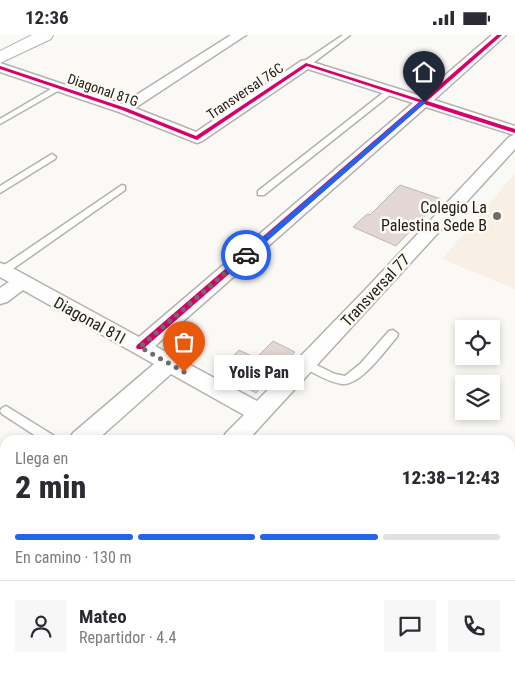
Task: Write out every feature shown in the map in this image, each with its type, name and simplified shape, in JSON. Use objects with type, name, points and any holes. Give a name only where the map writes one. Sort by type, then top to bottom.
[{"type":"main road","points":[[0,48],[26,35]]},
{"type":"main road","points":[[0,58],[45,35]]},
{"type":"street","points":[[124,109],[240,35]]},
{"type":"street","points":[[140,347],[500,35]]},
{"type":"street","points":[[306,64],[515,131]]},
{"type":"street","name":"Transversal 76C","points":[[197,138],[306,64]]},
{"type":"street","name":"Diagonal 81G","points":[[0,67],[124,109],[197,138]]},
{"type":"street","name":"Transversal 77","points":[[239,435],[515,140]]},
{"type":"street","name":"Diagonal 81I","points":[[2,270],[259,413]]},
{"type":"street","points":[[0,297],[22,281]]},
{"type":"street","points":[[87,435],[168,363]]},
{"type":"lane","name":"Transversal 76C","points":[[306,64],[346,35]]},
{"type":"lane","points":[[0,122],[59,88]]},
{"type":"lane","points":[[261,193],[391,91]]},
{"type":"lane","points":[[0,190],[52,157]]},
{"type":"lane","points":[[2,270],[122,188]]},
{"type":"lane","points":[[306,364],[333,377],[345,380],[354,376],[393,333]]},
{"type":"lane","points":[[6,411],[44,435]]},
{"type":"shaded area","name":"Colegio La Palestina Sede B","points":[[515,173],[515,289],[442,259]]},
{"type":"building","points":[[400,185],[441,199],[396,246],[353,227],[367,214],[370,215]]},
{"type":"building","points":[[273,341],[295,352],[256,393],[217,372],[239,350],[256,358]]},
{"type":"cycle path","points":[[140,347],[500,35]]},
{"type":"cycle path","points":[[0,67],[124,109],[197,138],[306,64],[515,131]]},
{"type":"way so far","points":[[184,372],[140,347],[246,255]]},
{"type":"place","name":"Colegio La Palestina Sede B","points":[[497,216]]},
{"type":"place","name":"Yolis Pan","points":[[184,372]]},
{"type":"route","points":[[246,255],[424,102]]}]
